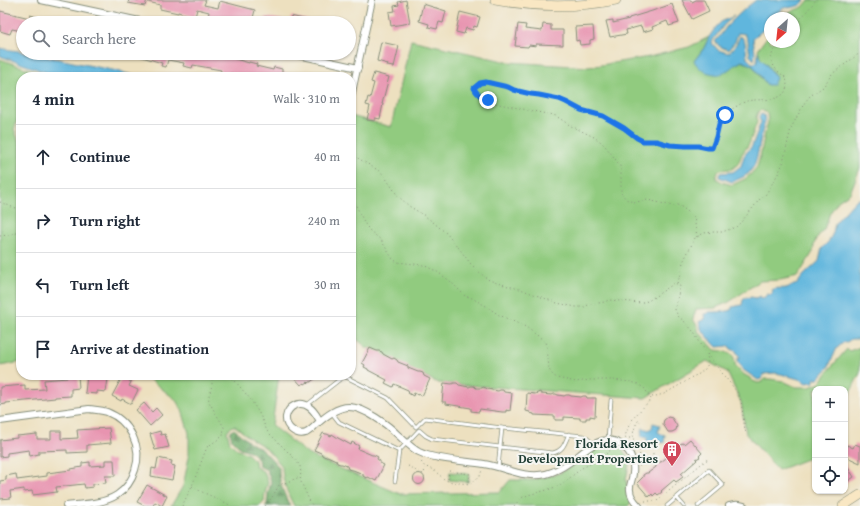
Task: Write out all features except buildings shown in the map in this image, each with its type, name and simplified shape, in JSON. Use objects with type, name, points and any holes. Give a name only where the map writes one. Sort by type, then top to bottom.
[{"type":"main road","points":[[495,0],[529,5],[559,3],[579,5],[616,0]]},
{"type":"main road","points":[[843,506],[860,495]]},
{"type":"street","points":[[41,0],[116,16]]},
{"type":"street","points":[[356,76],[372,0]]},
{"type":"street","points":[[321,60],[358,68]]},
{"type":"street","points":[[320,421],[313,410],[307,405],[302,404],[292,407],[286,415],[286,420],[291,430],[300,434],[310,430],[320,421],[340,409],[349,407],[362,410],[391,428],[419,452],[429,456],[484,464],[524,475],[546,474],[565,466],[599,441],[608,440],[616,442],[628,450],[632,462],[633,473],[630,490],[632,497],[638,506]]},
{"type":"street","points":[[0,421],[89,409],[108,412],[125,424],[135,439],[138,457],[133,476],[129,482],[123,490],[110,499],[66,506]]},
{"type":"street","points":[[729,506],[741,504],[744,506]]},
{"type":"lane","points":[[307,405],[339,380]]},
{"type":"lane","points":[[352,380],[388,398],[417,428],[432,439],[553,453],[559,451],[564,446],[568,434]]},
{"type":"lane","points":[[608,440],[611,400]]},
{"type":"lane","points":[[332,413],[339,422],[399,451]]},
{"type":"lane","points":[[395,481],[399,451],[425,418],[502,428],[584,436],[593,444]]},
{"type":"lane","points":[[498,468],[502,428]]},
{"type":"lane","points":[[667,506],[710,470],[723,485],[698,506]]},
{"type":"lane","points":[[677,498],[684,506]]},
{"type":"path","points":[[800,20],[816,0]]},
{"type":"path","points":[[697,237],[694,217],[678,205],[673,206],[648,200],[636,202],[626,199],[621,193],[620,166],[601,142],[556,116],[494,103],[482,97],[474,88],[480,83],[486,82],[503,85],[514,90],[531,94],[559,99],[581,110],[603,116],[643,141],[656,141],[670,145],[712,148],[719,124],[725,115],[731,110],[746,102],[779,98],[786,89],[785,76],[774,69],[771,59],[776,48]]},
{"type":"path","points":[[677,284],[681,274],[683,262],[695,238],[704,233],[722,232],[736,227],[742,221],[766,194],[776,177],[783,163],[791,128],[805,102],[810,96],[823,87],[832,74],[860,53]]},
{"type":"path","points":[[356,157],[383,174],[398,196],[409,206],[433,222],[446,234],[478,272],[487,279],[497,283],[524,290],[557,304],[576,307],[585,307],[609,300],[637,304],[648,300],[675,283],[677,284]]},
{"type":"path","points":[[0,202],[16,208]]},
{"type":"path","points":[[356,205],[370,231],[381,240],[392,258],[397,262],[424,266],[436,271],[450,281],[465,296],[470,297],[499,315],[526,327],[546,342],[550,369],[557,378],[576,382],[590,380],[613,380],[631,382],[638,384],[645,389],[651,398]]},
{"type":"path","points":[[0,236],[16,233]]},
{"type":"path","points":[[677,284],[680,286],[675,310],[678,316],[693,331],[707,354],[737,392],[741,401],[746,433]]},
{"type":"path","points":[[633,438],[625,437],[627,428],[639,411],[646,406],[651,398],[664,394],[705,370],[708,364],[707,354]]},
{"type":"path","points":[[182,506],[192,486],[207,447],[223,436],[224,432],[224,427],[208,402],[213,380]]},
{"type":"path","points":[[234,380],[251,400],[267,431],[300,466],[300,477],[303,489],[313,506]]},
{"type":"path","points":[[638,461],[640,453],[633,438],[636,424],[639,420],[640,422]]},
{"type":"path","points":[[514,506],[521,498],[528,494],[561,485],[582,468],[607,453],[618,443]]},
{"type":"path","points":[[638,468],[638,466],[647,464],[651,461],[653,453]]},
{"type":"path","points":[[644,501],[656,501],[706,460],[710,460]]},
{"type":"path","points":[[408,466],[419,474],[424,474],[425,467],[430,468],[445,479],[469,484],[480,476],[484,464]]},
{"type":"path","points":[[448,480],[449,471],[470,474],[469,484]]},
{"type":"path","points":[[265,506],[279,485],[300,477]]},
{"type":"path","points":[[192,486],[231,506]]},
{"type":"green space","points":[[809,0],[860,0],[860,168],[850,193],[838,201],[830,213],[824,229],[816,239],[813,252],[798,276],[780,280],[760,281],[729,302],[715,308],[696,309],[693,319],[698,327],[698,331],[715,350],[733,355],[736,368],[753,381],[758,383],[762,382],[764,379],[770,379],[783,381],[796,387],[812,386],[812,457],[778,470],[746,434],[741,402],[727,372],[707,361],[645,398],[438,383],[366,347],[356,338],[356,117],[391,127],[411,40],[508,62],[589,67],[649,57],[689,47],[709,37],[704,48],[694,61],[735,65],[742,61],[753,66],[761,78],[774,74],[760,58],[758,49],[764,41],[764,48],[800,48],[800,12],[790,12],[803,7]],"holes":[[[761,110],[767,113],[768,122],[757,167],[751,174],[745,179],[732,185],[717,179],[716,177],[720,170],[732,169],[738,164],[742,154],[749,144],[757,122],[756,117],[758,112]]]},
{"type":"green space","points":[[0,59],[36,72],[16,72],[16,124],[14,129],[16,134],[16,363],[0,366]]},
{"type":"green space","points":[[860,347],[860,373],[848,397],[848,386],[812,386],[820,383],[847,349],[849,351]]},
{"type":"green space","points":[[150,380],[278,380],[272,426],[309,455],[400,494],[500,492],[510,480],[533,480],[560,473],[603,444],[619,446],[630,459],[626,480],[631,503],[628,506],[294,506],[285,486],[282,466],[266,448],[233,426],[227,431],[230,443],[238,450],[248,454],[255,461],[256,467],[264,472],[268,482],[264,502],[260,506],[171,506],[183,486],[189,457],[189,433],[182,410],[175,399]]},
{"type":"green space","points":[[234,429],[248,441],[264,451],[279,467],[280,482],[290,506],[265,506],[267,504],[271,482],[267,470],[259,466],[258,459],[250,451],[240,448],[232,440],[230,432]]},
{"type":"green space","points":[[450,472],[469,474],[468,482],[449,480]]},
{"type":"water","points":[[756,0],[805,0],[798,6],[783,8],[779,12],[764,12],[764,29],[753,38],[755,53],[754,60],[750,56],[748,41],[745,34],[738,33],[735,42],[728,50],[719,46],[715,41],[744,9]]},
{"type":"water","points":[[734,16],[724,25],[712,43],[718,50],[728,53],[734,48],[740,36],[742,37],[745,42],[747,58],[752,63],[757,62],[758,51],[760,58],[776,78],[773,85],[767,85],[753,66],[742,61],[721,75],[706,72],[694,61],[704,48],[716,27],[721,22]]},
{"type":"water","points":[[0,48],[16,50],[16,60],[63,60],[121,72],[45,72],[0,56]]},
{"type":"water","points":[[761,114],[764,115],[765,122],[754,166],[749,173],[732,182],[719,177],[720,173],[733,172],[741,166],[744,156],[752,146],[761,122],[759,118]]},
{"type":"water","points":[[857,199],[860,199],[860,339],[851,339],[844,342],[837,348],[828,368],[817,380],[816,378],[814,379],[814,382],[806,383],[802,380],[775,373],[764,374],[761,379],[758,380],[742,369],[738,363],[737,359],[740,358],[736,351],[731,349],[729,346],[717,347],[701,329],[699,322],[706,318],[704,314],[709,312],[729,311],[732,307],[742,305],[743,300],[747,297],[756,298],[761,296],[760,297],[762,298],[767,294],[771,295],[773,292],[772,290],[774,289],[786,288],[797,284],[819,261],[822,248],[829,241],[833,233],[835,223]]},
{"type":"water","points":[[653,423],[660,425],[658,432],[665,435],[664,443],[656,441],[654,447],[650,447],[645,444],[647,438],[641,436],[643,428],[649,430],[652,428]]},
{"type":"place","name":"Florida Resort Development Properties","points":[[672,467]]},
{"type":"route","points":[[488,100],[476,92],[474,88],[480,83],[486,82],[497,84],[514,90],[559,99],[581,110],[603,116],[643,141],[656,141],[670,145],[698,146],[708,148],[712,148],[719,124],[725,115]]}]
